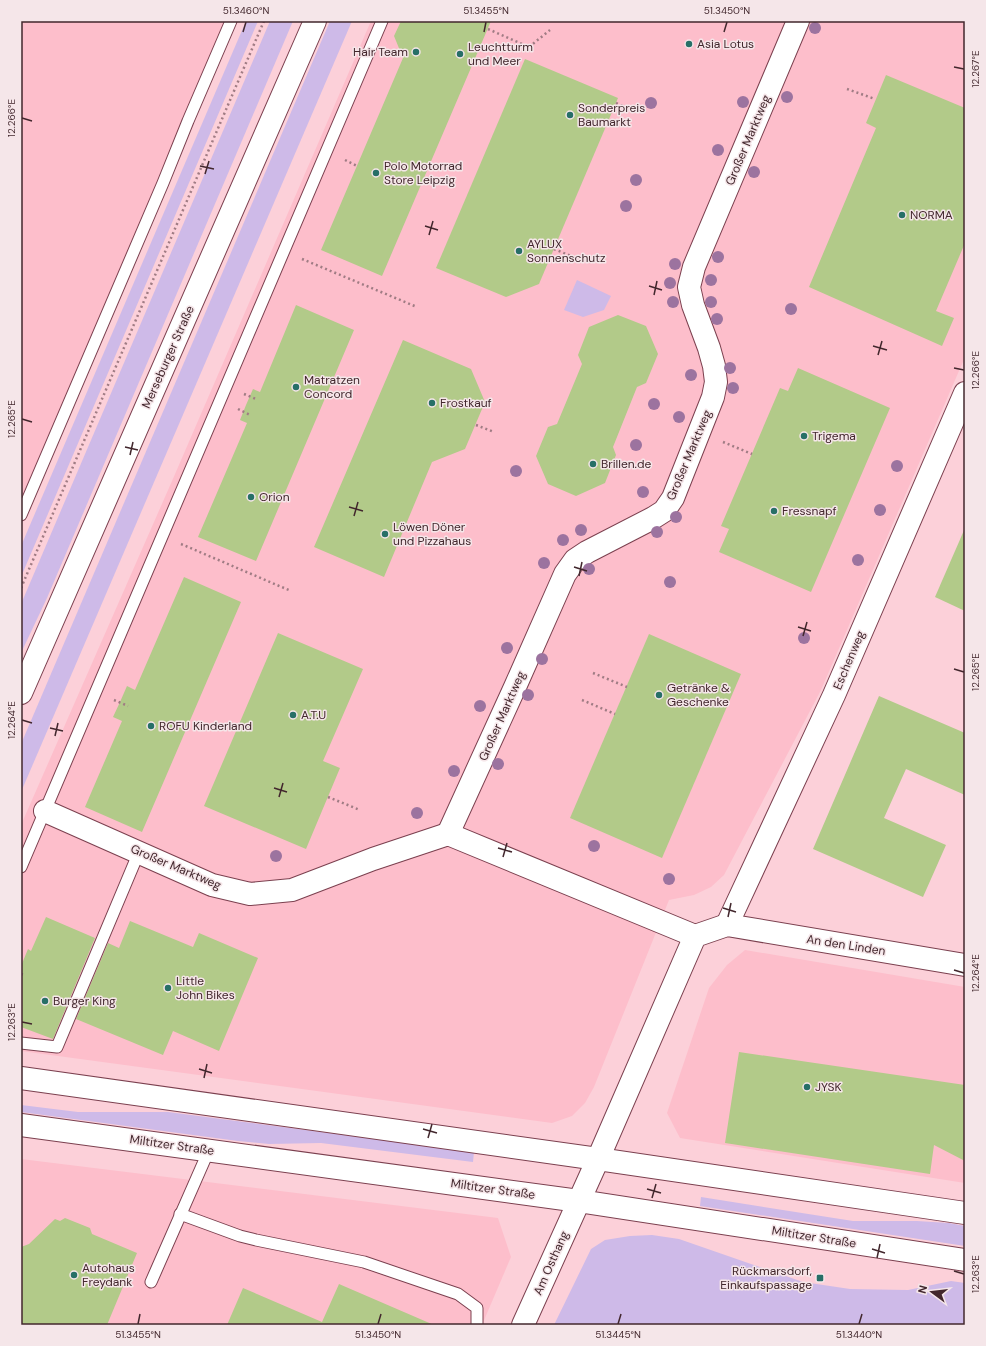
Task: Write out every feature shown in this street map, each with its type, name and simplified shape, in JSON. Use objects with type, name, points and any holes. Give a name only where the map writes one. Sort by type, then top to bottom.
[{"type":"street","name":"Merseburger Straße","points":[[21,693],[315,21]]},
{"type":"street","name":"Großer Marktweg","points":[[45,811],[212,885],[250,894],[292,890],[373,859],[448,834],[565,574],[575,560],[587,552],[653,518],[664,511],[673,498],[713,398],[716,382],[714,366],[709,348],[689,287],[694,267],[798,21]]},
{"type":"street","name":"Eschenweg","points":[[727,925],[834,695],[965,393]]},
{"type":"street","points":[[448,834],[695,936],[727,925]]},
{"type":"street","name":"An den Linden","points":[[727,925],[965,965]]},
{"type":"street","name":"Am Osthang","points":[[523,1325],[598,1159],[695,936]]},
{"type":"street","points":[[21,1078],[965,1212]]},
{"type":"street","name":"Miltitzer Straße","points":[[21,1125],[579,1201],[965,1260]]},
{"type":"lane","points":[[21,516],[231,21]]},
{"type":"lane","points":[[21,867],[382,21]]},
{"type":"lane","points":[[21,1043],[58,1047],[139,852]]},
{"type":"lane","points":[[151,1282],[209,1150]]},
{"type":"lane","points":[[180,1214],[240,1236],[364,1262],[458,1294],[476,1308],[477,1325]]},
{"type":"path","points":[[21,588],[264,21]]},
{"type":"path","points":[[488,28],[529,46],[550,30]]},
{"type":"path","points":[[847,89],[876,99]]},
{"type":"path","points":[[616,103],[633,111]]},
{"type":"path","points":[[554,249],[571,256]]},
{"type":"path","points":[[283,251],[417,307]]},
{"type":"path","points":[[476,425],[494,432]]},
{"type":"path","points":[[699,432],[752,454]]},
{"type":"path","points":[[162,536],[291,590]]},
{"type":"path","points":[[593,673],[627,687]]},
{"type":"path","points":[[582,700],[615,714]]},
{"type":"path","points":[[328,796],[360,810]]},
{"type":"shaded area","points":[[21,21],[225,21],[21,522]]},
{"type":"shaded area","points":[[246,21],[258,21],[21,577],[21,546]]},
{"type":"shaded area","points":[[270,21],[293,21],[47,598],[21,653],[21,604]]},
{"type":"shaded area","points":[[330,21],[352,21],[21,792],[21,744]]},
{"type":"shaded area","points":[[371,21],[965,21],[965,357],[821,690],[724,875],[711,887],[694,895],[669,900],[594,1087],[585,1103],[572,1116],[552,1123],[21,1051],[21,825]]},
{"type":"shaded area","points":[[577,280],[611,296],[604,310],[583,317],[564,310]]},
{"type":"shaded area","points":[[745,950],[965,987],[965,1183],[680,1138],[667,1113],[709,988],[727,965]]},
{"type":"shaded area","points":[[21,1105],[78,1112],[168,1112],[474,1152],[473,1162],[321,1143],[269,1144],[238,1141],[21,1112]]},
{"type":"shaded area","points":[[21,1159],[498,1218],[511,1257],[482,1325],[21,1325]]},
{"type":"shaded area","points":[[701,1197],[853,1221],[917,1221],[949,1223],[965,1226],[965,1246],[700,1206]]},
{"type":"shaded area","points":[[652,1235],[679,1239],[803,1282],[850,1289],[908,1290],[951,1281],[965,1283],[965,1325],[554,1325],[591,1249],[605,1240],[630,1236]]},
{"type":"building","points":[[401,21],[491,21],[382,276],[321,250],[403,58],[394,36]]},
{"type":"building","points":[[525,59],[618,98],[539,284],[506,297],[436,268]]},
{"type":"building","points":[[886,75],[965,108],[965,243],[936,311],[954,318],[942,346],[809,287],[876,128],[866,123]]},
{"type":"building","points":[[296,305],[354,330],[256,561],[198,537],[247,423],[240,420],[246,405],[253,389],[260,392]]},
{"type":"building","points":[[618,315],[646,326],[658,354],[646,383],[637,387],[613,447],[616,455],[605,483],[576,496],[548,484],[536,456],[548,427],[557,424],[582,364],[578,355],[589,327]]},
{"type":"building","points":[[403,340],[471,369],[485,402],[465,449],[432,462],[384,577],[314,547]]},
{"type":"building","points":[[798,368],[890,408],[811,592],[719,552],[729,529],[721,526],[780,388],[788,391]]},
{"type":"building","points":[[965,528],[965,611],[935,597]]},
{"type":"building","points":[[184,577],[241,602],[142,832],[85,807],[122,721],[113,717],[127,686],[135,690]]},
{"type":"building","name":"A.T.U","points":[[278,633],[363,669],[323,761],[340,768],[306,849],[204,806]]},
{"type":"building","points":[[649,634],[741,674],[662,858],[570,818]]},
{"type":"building","points":[[879,696],[965,733],[965,795],[906,769],[884,818],[946,845],[923,897],[813,849]]},
{"type":"building","name":"Burger King","points":[[46,917],[95,938],[53,1039],[21,1027],[21,966],[28,949],[31,951]]},
{"type":"building","points":[[130,921],[193,947],[199,933],[258,958],[219,1051],[173,1031],[163,1055],[76,1019],[108,943],[119,948]]},
{"type":"building","points":[[739,1052],[965,1085],[965,1161],[934,1145],[930,1174],[725,1143]]},
{"type":"building","name":"Autohaus Freydank","points":[[65,1218],[90,1228],[92,1234],[137,1253],[107,1325],[21,1325],[21,1247],[29,1244],[55,1219],[60,1221]]},
{"type":"building","points":[[339,1284],[434,1325],[227,1325],[243,1288],[322,1322]]},
{"type":"place","name":"Asia Lotus","points":[[689,44]]},
{"type":"place","name":"Hair Team","points":[[416,52]]},
{"type":"place","name":"Leuchtturm und Meer","points":[[460,54]]},
{"type":"place","name":"Sonderpreis Baumarkt","points":[[570,115]]},
{"type":"place","name":"Polo Motorrad Store Leipzig","points":[[376,173]]},
{"type":"place","name":"NORMA","points":[[902,215]]},
{"type":"place","name":"AYLUX Sonnenschutz","points":[[519,251]]},
{"type":"place","name":"Matratzen Concord","points":[[296,387]]},
{"type":"place","name":"Frostkauf","points":[[432,403]]},
{"type":"place","name":"Trigema","points":[[804,436]]},
{"type":"place","name":"Brillen.de","points":[[593,464]]},
{"type":"place","name":"Orion","points":[[251,497]]},
{"type":"place","name":"Fressnapf","points":[[774,511]]},
{"type":"place","name":"Löwen Döner und Pizzahaus","points":[[385,534]]},
{"type":"place","name":"Getränke & Geschenke","points":[[659,695]]},
{"type":"place","name":"A.T.U","points":[[293,715]]},
{"type":"place","name":"ROFU Kinderland","points":[[151,726]]},
{"type":"place","name":"Little John Bikes","points":[[168,988]]},
{"type":"place","name":"Burger King","points":[[45,1001]]},
{"type":"place","name":"JYSK","points":[[807,1087]]},
{"type":"place","name":"Autohaus Freydank","points":[[74,1275]]},
{"type":"place","name":"Rückmarsdorf, Einkaufspassage","points":[[820,1278]]}]
